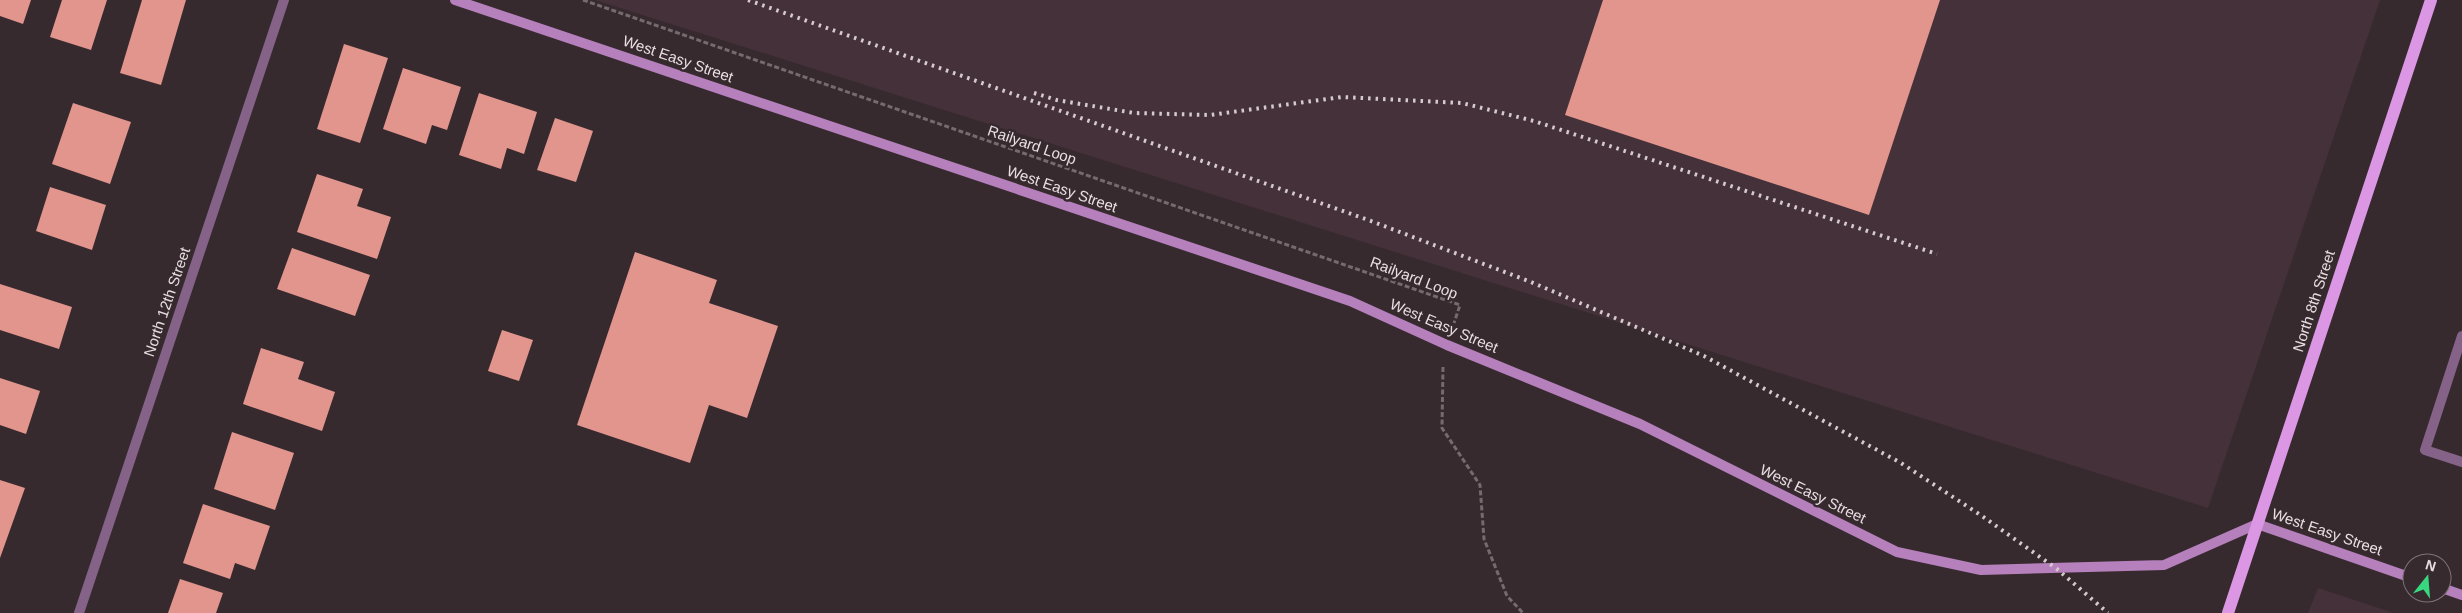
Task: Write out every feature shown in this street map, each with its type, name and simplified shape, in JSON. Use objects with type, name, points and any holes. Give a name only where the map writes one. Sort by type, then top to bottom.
[{"type":"main road","name":"North 8th Street","points":[[2228,613],[2431,0]]},
{"type":"street","name":"North 12th Street","points":[[78,613],[284,0]]},
{"type":"street","name":"West Easy Street","points":[[455,0],[1350,301],[1447,345],[1640,424],[1898,552],[1982,570],[2164,565],[2257,524],[2402,575]]},
{"type":"street","points":[[2462,336],[2425,450],[2462,462]]},
{"type":"path","name":"Railyard Loop","points":[[583,0],[1460,306],[1455,320]]},
{"type":"path","points":[[1443,366],[1442,428],[1480,485],[1484,539],[1507,596],[1523,613]]},
{"type":"shaded area","points":[[595,0],[2380,0],[2208,508]]},
{"type":"shaded area","points":[[2318,588],[2394,613],[2308,613]]},
{"type":"building","points":[[0,0],[31,0],[23,24],[0,16]]},
{"type":"building","points":[[62,0],[107,0],[91,50],[50,37]]},
{"type":"building","points":[[142,0],[186,0],[161,85],[120,73]]},
{"type":"building","points":[[1603,0],[1940,0],[1869,215],[1565,115]]},
{"type":"building","points":[[344,44],[388,58],[360,143],[317,129]]},
{"type":"building","points":[[403,68],[461,87],[447,130],[432,125],[426,144],[383,129]]},
{"type":"building","points":[[479,93],[537,112],[524,154],[507,148],[501,169],[459,155]]},
{"type":"building","points":[[73,103],[131,122],[110,184],[52,164]]},
{"type":"building","points":[[555,118],[593,131],[576,182],[537,170]]},
{"type":"building","points":[[317,174],[363,189],[357,206],[391,217],[377,259],[297,232]]},
{"type":"building","points":[[50,187],[106,205],[92,250],[36,231]]},
{"type":"building","points":[[292,248],[370,275],[355,316],[277,289]]},
{"type":"building","points":[[635,252],[717,280],[709,303],[778,326],[747,418],[709,405],[690,463],[577,425]]},
{"type":"building","points":[[0,284],[72,307],[59,349],[0,330]]},
{"type":"building","points":[[502,330],[533,340],[519,381],[488,371]]},
{"type":"building","points":[[261,348],[304,362],[298,379],[335,392],[322,431],[243,404]]},
{"type":"building","points":[[0,378],[40,391],[26,434],[0,425]]},
{"type":"building","points":[[232,432],[294,453],[275,510],[214,489]]},
{"type":"building","points":[[0,480],[25,488],[0,558]]},
{"type":"building","points":[[203,504],[270,526],[255,570],[235,563],[230,579],[183,563]]},
{"type":"building","points":[[180,579],[223,593],[216,613],[168,613]]},
{"type":"railway","points":[[748,0],[1371,221],[1531,282],[1704,356],[1901,463],[1982,516],[2057,569],[2108,613]]},
{"type":"railway","points":[[1034,93],[1057,100],[1134,113],[1210,115],[1342,97],[1462,103],[1534,121],[1937,254]]}]
